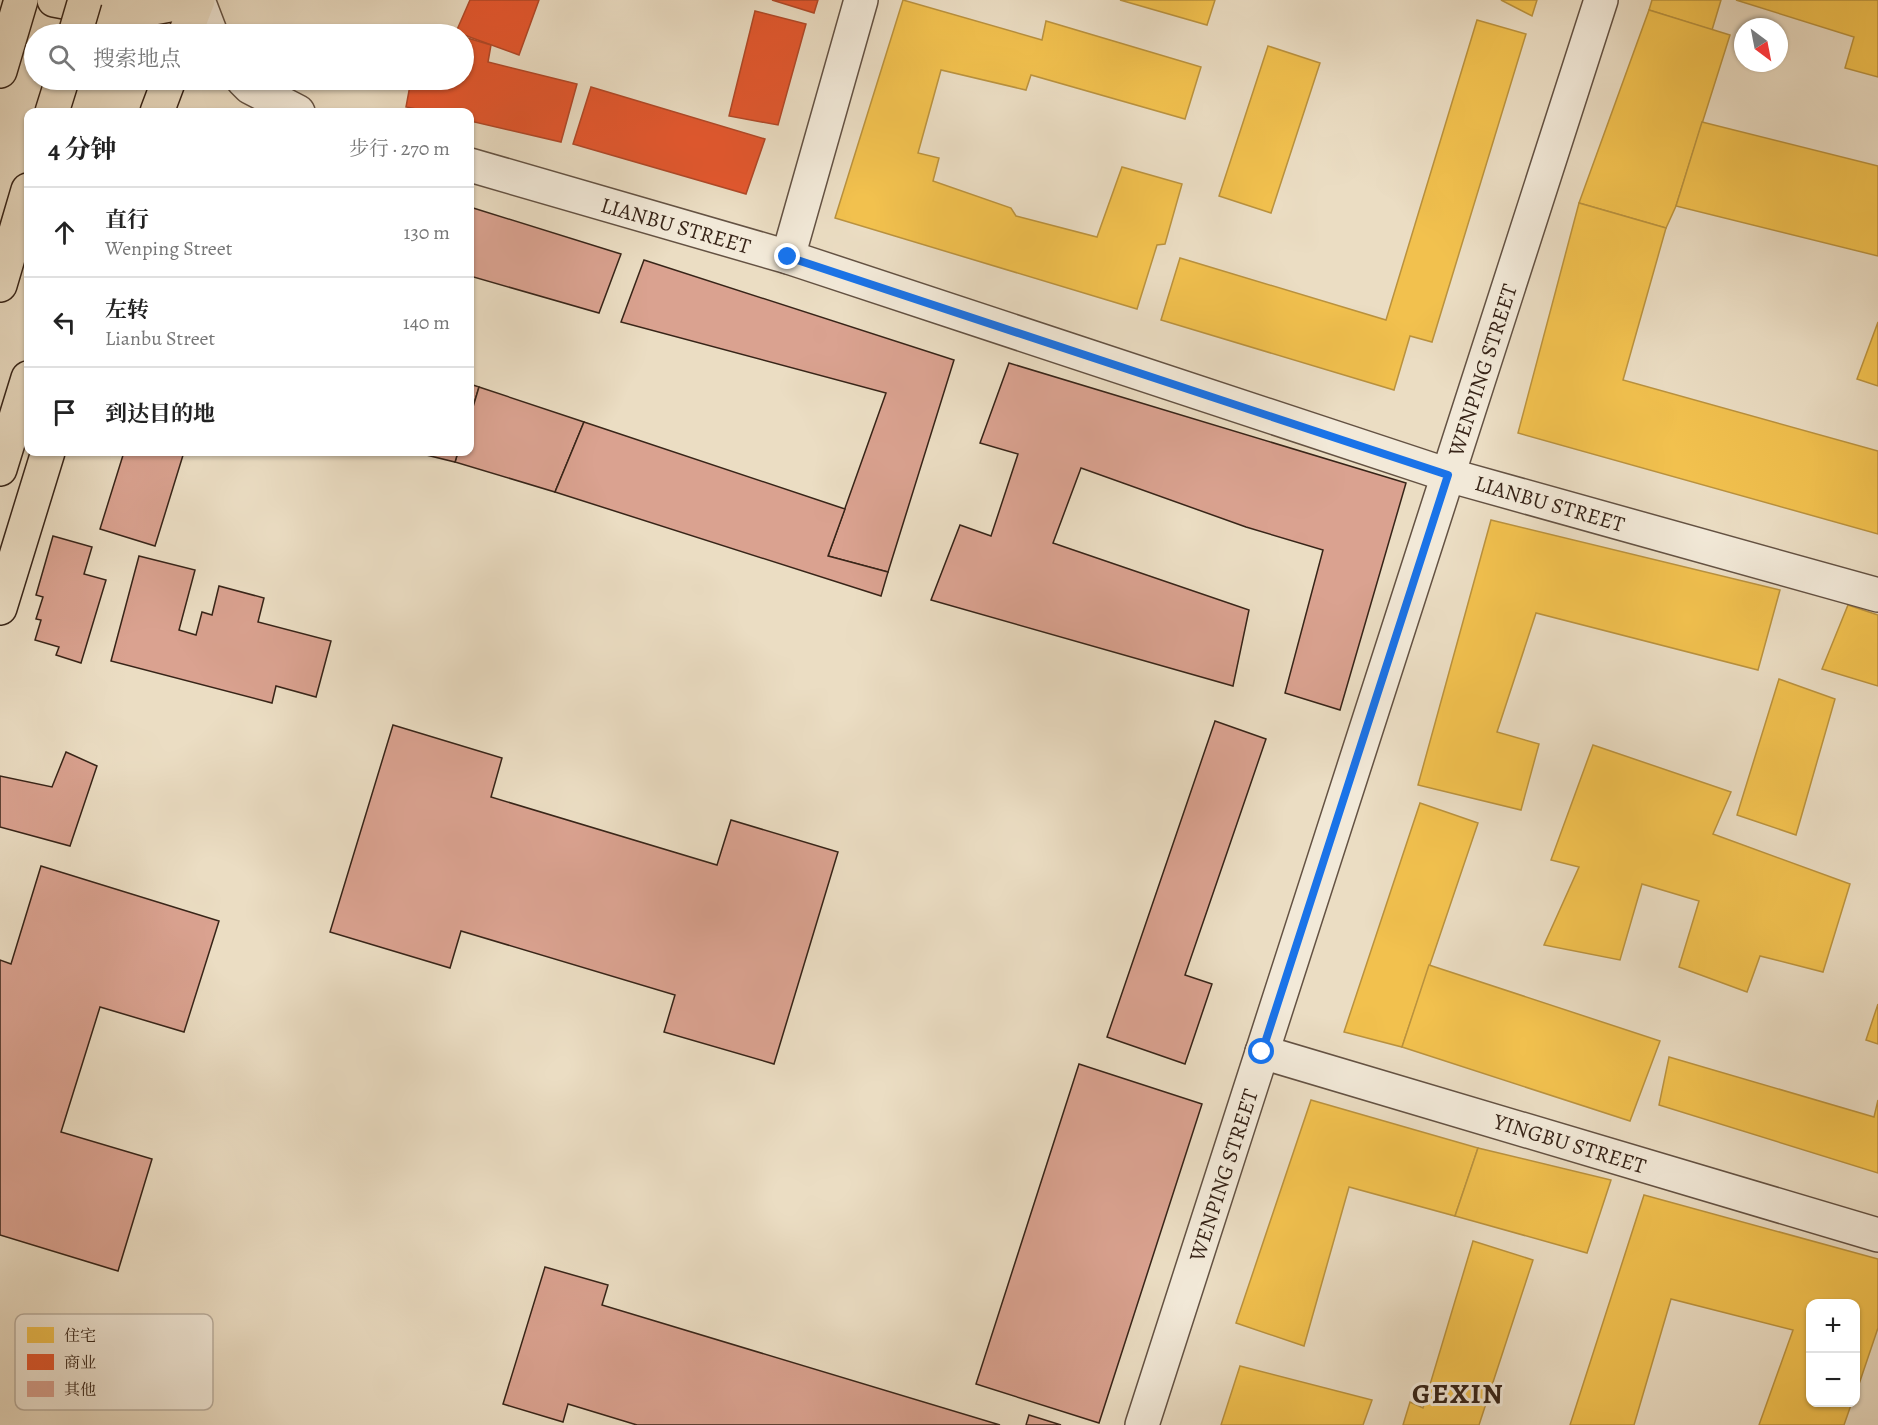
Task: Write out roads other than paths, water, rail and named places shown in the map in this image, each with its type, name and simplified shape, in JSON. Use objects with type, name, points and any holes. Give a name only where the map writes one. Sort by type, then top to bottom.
[{"type":"highway","points":[[0,71],[21,0]]},
{"type":"highway","points":[[54,0],[96,8],[148,9],[197,0],[189,24]]},
{"type":"highway","points":[[78,24],[86,0]]},
{"type":"highway","points":[[53,108],[59,90]]},
{"type":"highway","points":[[158,108],[165,90]]},
{"type":"highway","points":[[0,285],[24,204]]},
{"type":"highway","points":[[0,469],[24,389]]},
{"type":"highway","points":[[0,608],[47,456]]},
{"type":"street","points":[[197,0],[207,24]]},
{"type":"street","points":[[788,257],[861,0]]},
{"type":"street","name":"WENPING STREET","points":[[1142,1425],[1601,0]]},
{"type":"street","points":[[256,90],[290,108]]},
{"type":"street","name":"LIANBU STREET","points":[[474,166],[788,257],[1448,475],[1878,595]]},
{"type":"street","name":"YINGBU STREET","points":[[1262,1052],[1878,1235]]},
{"type":"district","name":"GEXIN","points":[[1458,1393]]}]
